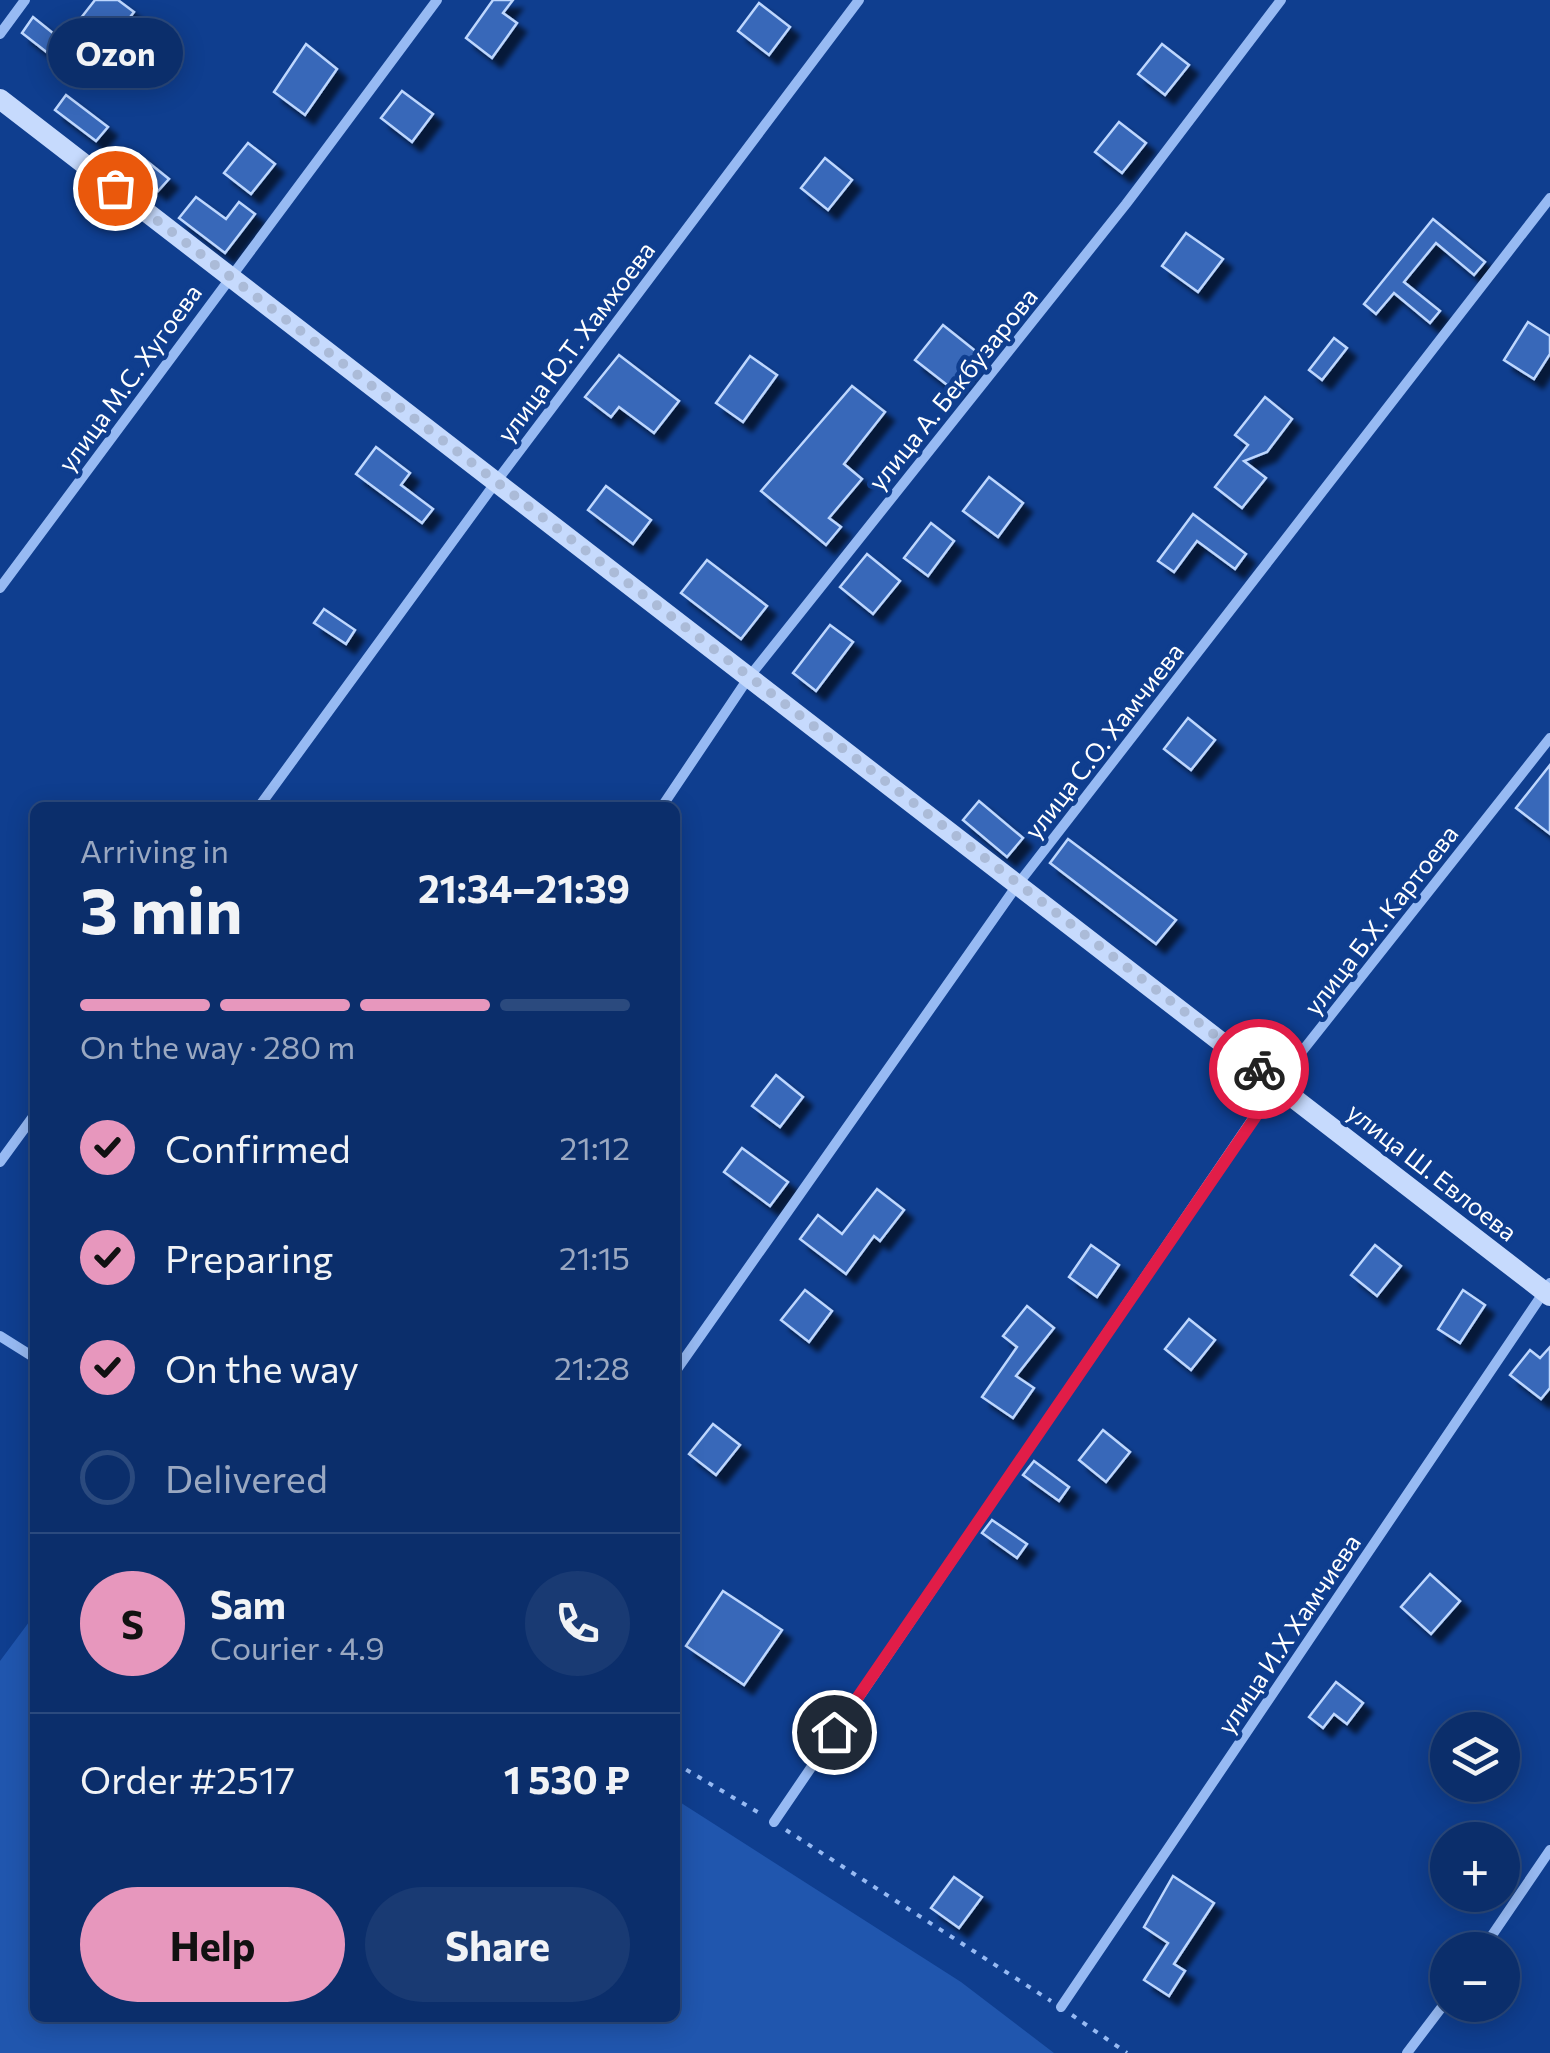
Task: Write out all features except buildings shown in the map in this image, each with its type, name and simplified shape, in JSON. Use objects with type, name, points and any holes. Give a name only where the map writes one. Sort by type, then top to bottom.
[{"type":"street","points":[[0,34],[25,0]]},
{"type":"street","name":"улица М.С. Хугоева","points":[[0,588],[436,0]]},
{"type":"street","name":"улица Ю.Т. Хамхоева","points":[[262,802],[496,482],[858,0]]},
{"type":"street","name":"улица А. Бекбузарова","points":[[666,802],[750,677],[1126,204],[1282,0]]},
{"type":"street","name":"улица Ш. Евлоева","points":[[0,100],[1548,1290]]},
{"type":"street","name":"улица С.О. Хамчиева","points":[[680,1365],[1018,884],[1550,198]]},
{"type":"street","name":"улица Б.Х. Картоева","points":[[774,1822],[1278,1084],[1550,738]]},
{"type":"street","points":[[0,1162],[30,1121]]},
{"type":"street","name":"улица И.Х Хамчиева","points":[[1061,2008],[1548,1290]]},
{"type":"street","points":[[0,1336],[30,1355]]},
{"type":"street","points":[[1494,1932],[1550,1850]]},
{"type":"street","points":[[1407,2053],[1431,2022]]},
{"type":"path","points":[[680,1767],[774,1822],[1127,2053]]},
{"type":"shaded area","points":[[30,1621],[30,2022],[680,2022],[680,1802],[961,1982],[1054,2053],[0,2053],[0,1661]]},
{"type":"way so far","points":[[115,188],[1259,1069]]},
{"type":"place","name":"Ozon","points":[[115,188]]},
{"type":"route","points":[[834,1732],[1278,1084],[1259,1069]]}]
